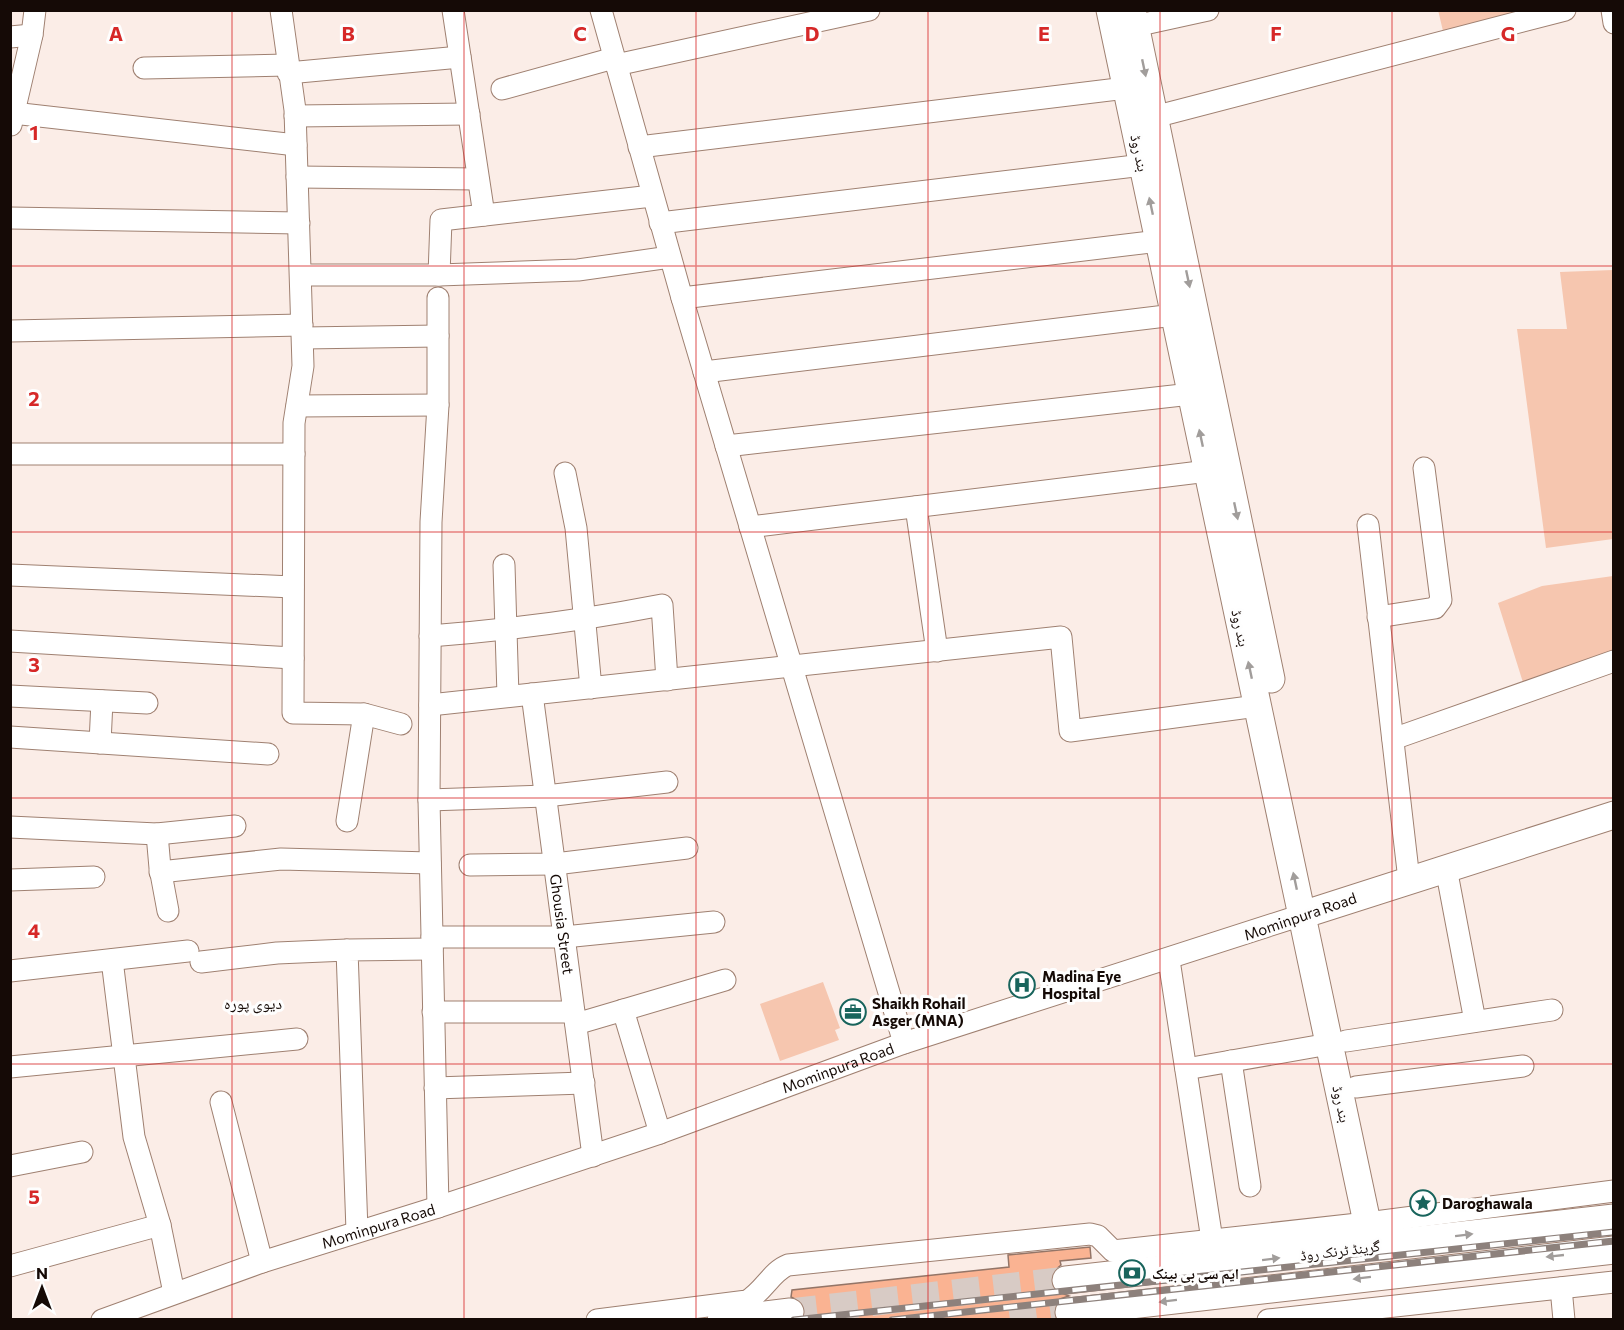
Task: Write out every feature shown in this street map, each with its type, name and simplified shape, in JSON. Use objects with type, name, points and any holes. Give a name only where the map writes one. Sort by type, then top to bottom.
[{"type":"main road","name":"بند روڈ","points":[[1110,10],[1257,706],[1311,912]]},
{"type":"main road","name":"بند روڈ","points":[[1134,18],[1311,912],[1378,1233]]},
{"type":"main road","name":"Mominpura Road","points":[[1311,912],[1614,815]]},
{"type":"main road","name":"بند روڈ","points":[[1338,1042],[1356,1087],[1378,1233]]},
{"type":"main road","name":"گرینڈ ٹرنک روڈ","points":[[1066,1280],[1214,1253],[1378,1233],[1614,1218]]},
{"type":"main road","name":"گرینڈ ٹرنک روڈ","points":[[1069,1312],[1614,1250]]},
{"type":"main road","points":[[721,1320],[790,1312]]},
{"type":"street","points":[[35,10],[32,35],[12,119],[296,145]]},
{"type":"street","points":[[281,10],[295,116],[303,366],[297,406],[294,454],[293,713],[364,714],[401,724]]},
{"type":"street","points":[[453,10],[484,215]]},
{"type":"street","points":[[601,10],[652,196],[904,1043]]},
{"type":"street","points":[[502,89],[615,62],[869,10]]},
{"type":"street","points":[[1134,18],[1208,10]]},
{"type":"street","points":[[1154,117],[1566,10]]},
{"type":"street","points":[[1612,10],[1614,23]]},
{"type":"street","points":[[10,36],[32,35]]},
{"type":"street","points":[[144,68],[288,69],[460,57]]},
{"type":"street","points":[[639,147],[1126,88]]},
{"type":"street","points":[[295,116],[469,114]]},
{"type":"street","points":[[660,223],[1143,165]]},
{"type":"street","points":[[297,177],[478,178]]},
{"type":"street","points":[[439,275],[441,220],[652,196]]},
{"type":"street","points":[[10,218],[299,223]]},
{"type":"street","points":[[682,298],[1159,241]]},
{"type":"street","points":[[301,275],[439,275],[578,270],[670,257]]},
{"type":"street","points":[[438,298],[438,405],[431,522],[429,800],[438,1207]]},
{"type":"street","points":[[704,372],[1174,315]]},
{"type":"street","points":[[10,331],[302,332],[438,336]]},
{"type":"street","points":[[726,446],[1191,394]]},
{"type":"street","points":[[297,406],[438,405]]},
{"type":"street","points":[[10,454],[294,454]]},
{"type":"street","points":[[1378,617],[1435,608],[1441,600],[1424,468]]},
{"type":"street","points":[[750,527],[1208,471]]},
{"type":"street","points":[[565,473],[576,528],[591,688]]},
{"type":"street","points":[[916,507],[937,651]]},
{"type":"street","points":[[1368,525],[1409,880]]},
{"type":"street","points":[[504,565],[508,696]]},
{"type":"street","points":[[10,574],[293,587]]},
{"type":"street","points":[[430,636],[506,630],[585,620],[662,605],[667,680]]},
{"type":"street","points":[[430,705],[1061,637],[1070,731],[1257,706]]},
{"type":"street","points":[[10,641],[293,657]]},
{"type":"street","points":[[1393,739],[1614,661]]},
{"type":"street","name":"Ghousia Street","points":[[532,694],[593,1156]]},
{"type":"street","points":[[10,696],[147,703]]},
{"type":"street","points":[[100,743],[102,701]]},
{"type":"street","points":[[347,820],[364,714]]},
{"type":"street","points":[[10,737],[268,754]]},
{"type":"street","points":[[429,800],[546,796],[667,782]]},
{"type":"street","points":[[10,827],[157,834],[235,826]]},
{"type":"street","points":[[157,834],[160,872],[168,911]]},
{"type":"street","points":[[470,865],[555,864],[687,849]]},
{"type":"street","points":[[160,872],[281,859],[430,863]]},
{"type":"street","points":[[1446,868],[1475,1021]]},
{"type":"street","points":[[10,880],[94,877]]},
{"type":"street","name":"Mominpura Road","points":[[102,1320],[262,1262],[438,1207],[660,1133],[904,1043],[1169,960],[1311,912]]},
{"type":"street","points":[[10,971],[112,960],[347,950],[432,943],[564,937],[714,922]]},
{"type":"street","points":[[347,950],[357,1231]]},
{"type":"street","points":[[112,960],[134,1137],[159,1225],[174,1293]]},
{"type":"street","points":[[597,1320],[747,1301],[762,1292],[776,1272],[788,1265],[1090,1234],[1098,1236],[1113,1251],[1214,1253],[1169,960]]},
{"type":"street","points":[[433,1012],[575,1018],[623,1010],[725,980]]},
{"type":"street","points":[[623,1010],[660,1133]]},
{"type":"street","points":[[1186,1068],[1338,1042],[1552,1010]]},
{"type":"street","points":[[10,1067],[297,1039]]},
{"type":"street","points":[[1231,1061],[1250,1186]]},
{"type":"street","points":[[1356,1087],[1523,1066]]},
{"type":"street","points":[[435,1088],[584,1083]]},
{"type":"street","points":[[221,1102],[262,1262]]},
{"type":"street","points":[[10,1166],[82,1152]]},
{"type":"street","points":[[1378,1233],[1614,1191]]},
{"type":"street","points":[[10,1266],[159,1225]]},
{"type":"street","points":[[1391,1274],[1395,1313]]},
{"type":"street","points":[[1268,1320],[1395,1313],[1614,1282]]},
{"type":"street","points":[[1561,1288],[1564,1320]]},
{"type":"shaded area","points":[[1438,10],[1531,11],[1443,31]]},
{"type":"shaded area","points":[[1613,270],[1613,539],[1546,548],[1517,329],[1567,329],[1560,272]]},
{"type":"shaded area","points":[[1613,576],[1613,661],[1526,692],[1498,603],[1542,586]]},
{"type":"shaded area","points":[[823,982],[840,1028],[835,1030],[839,1040],[780,1061],[760,1004]]},
{"type":"building","points":[[1090,1247],[1091,1258],[1060,1261],[1061,1265],[1052,1273],[1050,1281],[1054,1290],[1069,1296],[1060,1299],[1055,1305],[1056,1320],[804,1320],[806,1311],[803,1303],[791,1297],[792,1290],[1009,1267],[1008,1255]]},
{"type":"tunnel","points":[[790,1312],[1066,1280]]},
{"type":"tunnel","points":[[1010,1320],[1069,1312]]},
{"type":"railway","points":[[794,1320],[1614,1232]]},
{"type":"railway","points":[[892,1320],[1614,1241]]},
{"type":"place","name":"Madina Eye Hospital","points":[[1022,985]]},
{"type":"place","name":"Shaikh Rohail Asger (MNA)","points":[[853,1012]]},
{"type":"place","name":"Daroghawala","points":[[1423,1203]]},
{"type":"place","name":"ایم سی بی بینک","points":[[1132,1273]]},
{"type":"district","name":"دیوی پورہ","points":[[253,1002]]}]
